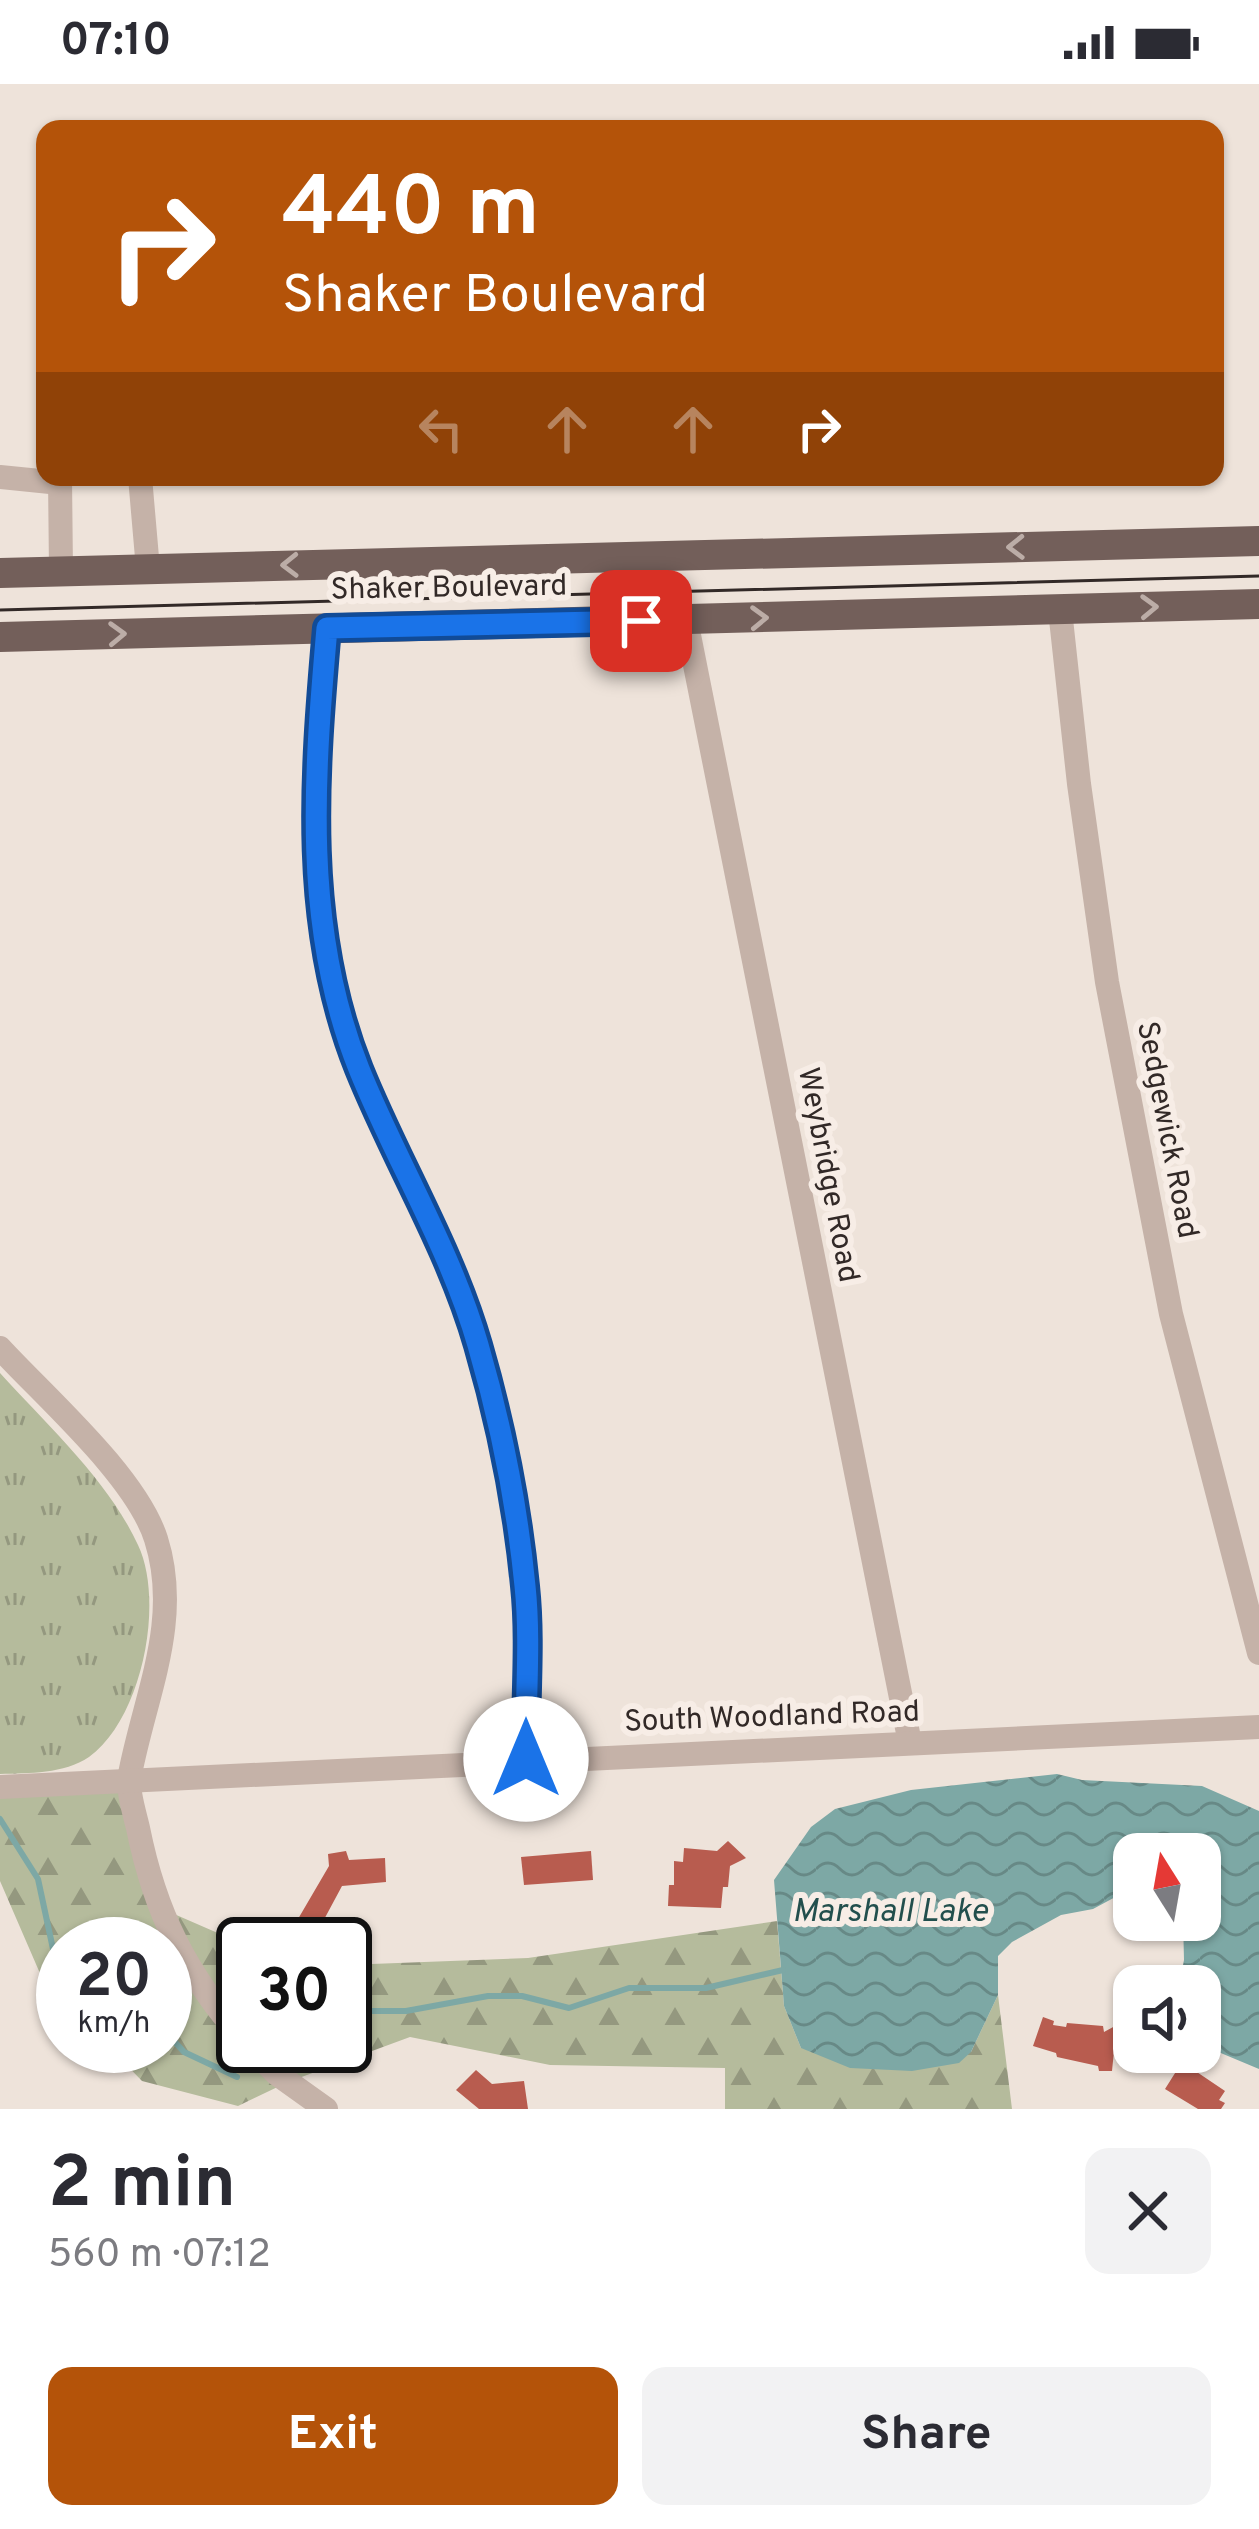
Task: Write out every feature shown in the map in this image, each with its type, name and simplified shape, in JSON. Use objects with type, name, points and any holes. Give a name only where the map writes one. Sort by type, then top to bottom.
[{"type":"main road","name":"Shaker Boulevard","points":[[0,573],[1259,541]]},
{"type":"main road","name":"Shaker Boulevard","points":[[0,638],[1259,604]]},
{"type":"street","points":[[0,477],[36,479]]},
{"type":"street","points":[[60,486],[62,572]]},
{"type":"street","points":[[141,486],[148,569]]},
{"type":"street","name":"Sedgewick Road","points":[[1060,610],[1082,806],[1120,1049],[1171,1314],[1259,1653]]},
{"type":"street","name":"Weybridge Road","points":[[686,620],[910,1743]]},
{"type":"street","points":[[327,628],[314,799],[318,905],[333,985],[358,1066],[443,1252],[477,1340],[509,1465],[526,1589],[526,1759]]},
{"type":"street","points":[[0,1348],[91,1444],[136,1501],[154,1533],[163,1564],[163,1641],[128,1780],[158,1907],[183,1961],[216,2003]]},
{"type":"street","name":"South Woodland Road","points":[[8,1786],[1259,1727]]},
{"type":"street","points":[[276,2073],[326,2109]]},
{"type":"green space","points":[[0,1373],[111,1498],[146,1569],[149,1597],[144,1658],[123,1716],[89,1757],[46,1772],[0,1774]]},
{"type":"green space","points":[[128,1780],[158,1907],[181,1917],[36,1917],[36,1964],[0,1881],[0,1787]]},
{"type":"green space","points":[[777,1921],[784,2006],[801,2048],[971,2052],[998,1995],[1012,2109],[725,2109],[725,2068],[550,2065],[410,2037],[372,2051],[372,1964],[528,1958]]},
{"type":"green space","points":[[192,1922],[216,1932],[216,2073],[312,2073],[238,2106],[142,2081],[134,2073],[192,2073]]},
{"type":"water","name":"Marshall Lake","points":[[1057,1774],[1082,1780],[1202,1786],[1259,1811],[1259,2069],[1221,2053],[1221,1965],[1183,1965],[1184,1941],[1221,1941],[1221,1833],[1113,1833],[1113,1898],[1093,1909],[1061,1915],[1012,1942],[998,1956],[998,1995],[971,2052],[959,2063],[912,2071],[850,2068],[801,2048],[784,2006],[774,1880],[811,1827],[835,1809],[911,1790]]},
{"type":"building","points":[[728,1841],[746,1858],[730,1866],[721,1908],[668,1906],[674,1861],[683,1862],[684,1848],[717,1851]]},
{"type":"building","points":[[346,1851],[349,1860],[385,1858],[386,1882],[342,1886],[325,1917],[299,1917],[329,1866],[328,1854]]},
{"type":"building","points":[[591,1851],[593,1880],[524,1885],[521,1857]]},
{"type":"building","points":[[1043,2017],[1066,2027],[1067,2023],[1103,2026],[1104,2032],[1113,2027],[1112,2071],[1099,2071],[1098,2066],[1033,2046]]},
{"type":"building","points":[[476,2070],[492,2084],[524,2081],[528,2109],[479,2109],[456,2090]]},
{"type":"building","points":[[1175,2073],[1198,2073],[1225,2091],[1219,2100],[1225,2103],[1221,2109],[1198,2109],[1165,2089]]},
{"type":"waterway","points":[[0,1819],[38,1879],[46,1917]]},
{"type":"waterway","points":[[372,2011],[406,2011],[488,1996],[522,1996],[569,2008],[629,1988],[706,1988],[783,1970]]},
{"type":"waterway","points":[[192,2056],[237,2077]]},
{"type":"tram line","points":[[0,610],[1259,576]]},
{"type":"route","points":[[526,1759],[526,1589],[509,1465],[477,1340],[443,1252],[358,1066],[333,985],[318,905],[314,799],[327,628],[641,621]]}]
